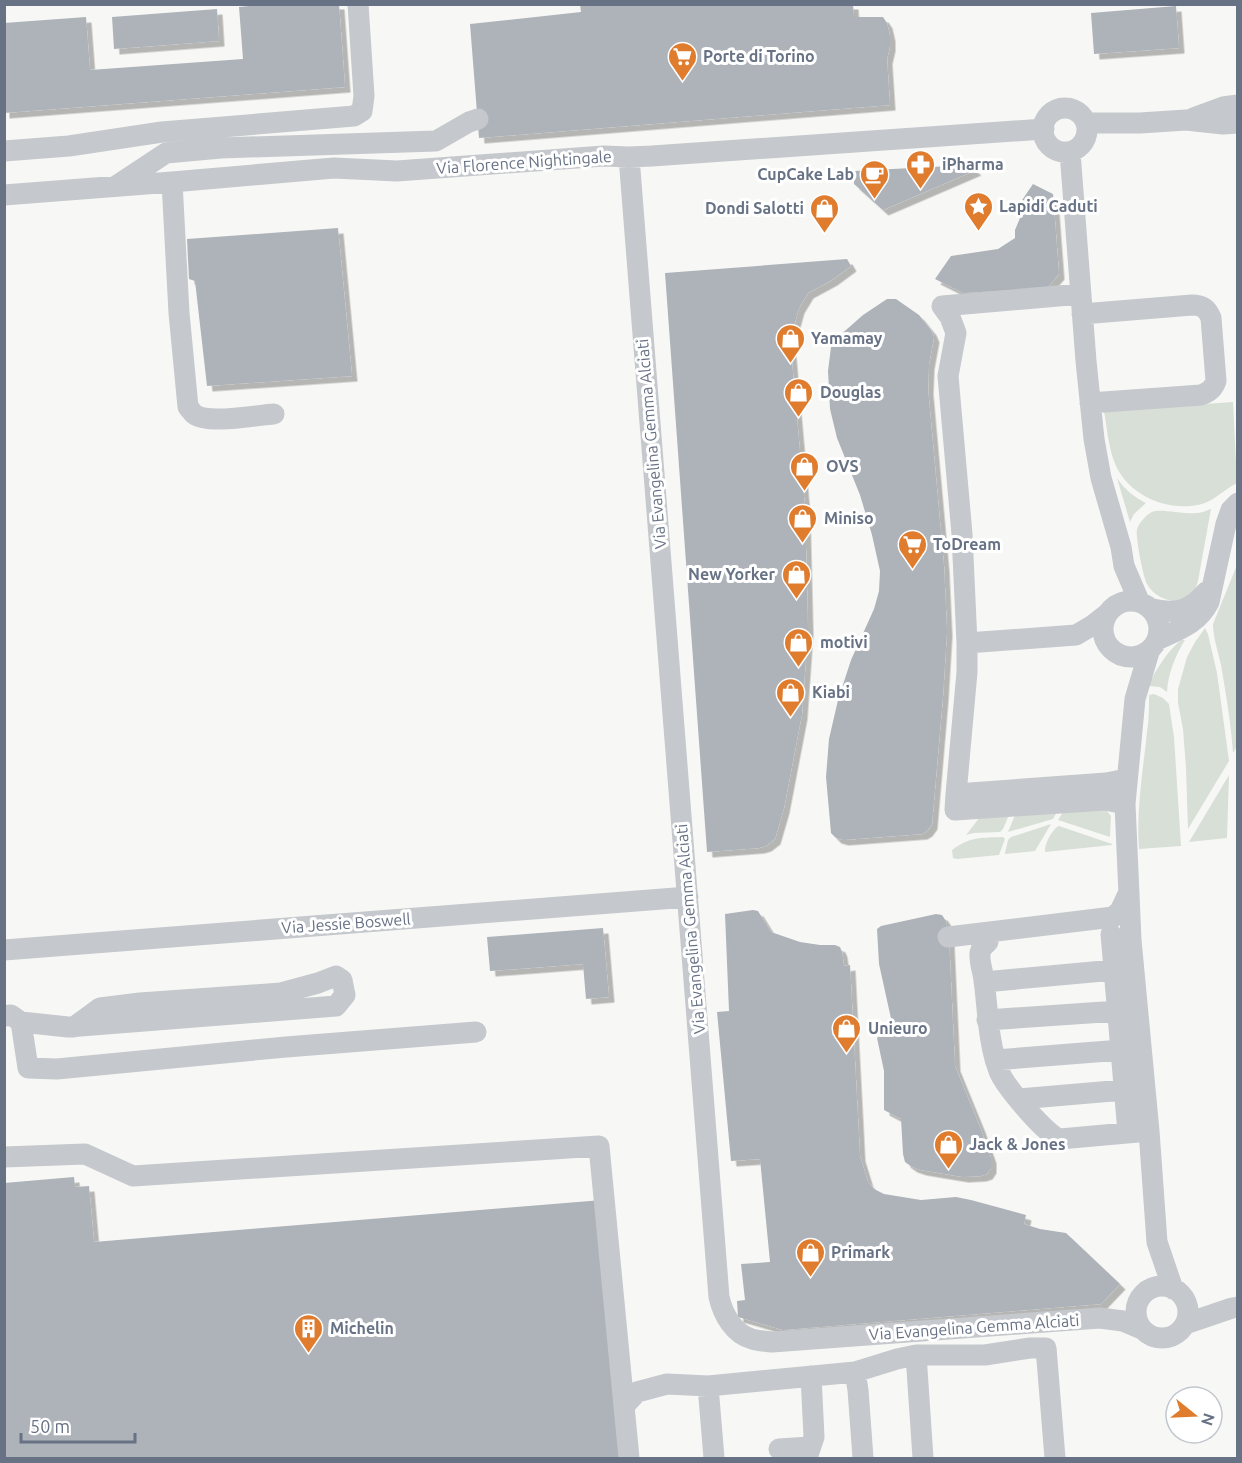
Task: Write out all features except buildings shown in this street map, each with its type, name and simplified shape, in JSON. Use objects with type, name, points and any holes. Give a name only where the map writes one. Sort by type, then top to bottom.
[{"type":"street","points":[[4,151],[69,146],[162,132],[354,116],[362,111],[364,96],[358,4]]},
{"type":"street","points":[[1186,120],[1223,107],[1238,105]]},
{"type":"street","points":[[1067,108],[1077,111],[1086,123],[1085,140],[1082,145],[1070,152],[1063,152],[1050,146],[1046,141],[1045,122],[1054,111],[1067,108]]},
{"type":"street","points":[[1086,123],[1186,120],[1223,124],[1238,123]]},
{"type":"street","points":[[115,186],[166,153],[221,148],[436,141],[478,126],[438,153],[223,160],[169,165],[142,184]]},
{"type":"street","name":"Via Florence Nightingale","points":[[4,195],[334,168],[397,171],[1044,129]]},
{"type":"street","points":[[1070,152],[1090,403],[1101,478],[1121,547],[1124,566],[1144,605],[1154,612],[1160,630],[1135,699],[1125,804],[1131,940],[1157,1242],[1177,1292],[1186,1302],[1188,1309],[1188,1317],[1181,1330],[1175,1335],[1161,1339],[1147,1334],[1137,1323],[1136,1315],[1157,1242]]},
{"type":"street","name":"Via Evangelina Gemma Alciati","points":[[629,157],[719,1298],[723,1312],[744,1336],[772,1342],[1100,1317],[1123,1321],[1142,1329]]},
{"type":"street","points":[[172,183],[180,324],[188,407],[195,415],[206,419],[219,420],[274,414]]},
{"type":"street","points":[[1090,403],[1208,393],[1216,381],[1211,318],[1205,308],[1200,305],[1082,304],[942,306],[950,317],[956,333],[948,376],[962,534],[967,643],[967,672],[955,810],[1106,800],[1125,804]]},
{"type":"street","points":[[1076,635],[1091,645],[1129,658],[1135,657],[1194,621],[1209,602],[1226,524],[1238,503]]},
{"type":"street","points":[[1124,566],[1110,610],[1103,622],[1102,631],[1104,640],[1123,662],[1135,699]]},
{"type":"street","points":[[967,643],[1076,635],[1093,625],[1120,602],[1130,600],[1165,611],[1180,611],[1199,601],[1212,585]]},
{"type":"street","points":[[956,794],[1106,783],[1127,779]]},
{"type":"street","points":[[1129,892],[1120,911],[1113,917],[949,941],[988,942],[1105,932],[1122,935],[1131,940]]},
{"type":"street","name":"Via Jessie Boswell","points":[[4,950],[688,897]]},
{"type":"street","points":[[1111,934],[1128,1132]]},
{"type":"street","points":[[988,942],[981,949],[980,954],[987,1020],[995,1060],[999,1074],[1035,1119],[1060,1139],[1149,1131]]},
{"type":"street","points":[[984,982],[1114,970]]},
{"type":"street","points":[[342,980],[345,995],[336,1006],[74,1027],[13,1019],[28,1068],[42,1069],[476,1032]]},
{"type":"street","points":[[987,1020],[1118,1011]]},
{"type":"street","points":[[995,1060],[1121,1050]]},
{"type":"street","points":[[1019,1099],[1124,1090]]},
{"type":"street","points":[[4,1157],[85,1154],[133,1176],[599,1146],[621,1374],[630,1399],[629,1458]]},
{"type":"street","points":[[1140,1298],[1148,1290],[1162,1286],[1235,1307]]},
{"type":"street","name":"Via Evangelina Gemma Alciati","points":[[1100,1317],[1121,1305],[1140,1298]]},
{"type":"street","points":[[1185,1324],[1235,1307]]},
{"type":"street","points":[[630,1399],[667,1384],[708,1386],[855,1372],[916,1355],[985,1355],[1030,1348],[1046,1348],[1055,1458]]},
{"type":"street","points":[[916,1355],[923,1458]]},
{"type":"street","points":[[855,1372],[863,1458]]},
{"type":"street","points":[[779,1449],[809,1453],[813,1437],[810,1376]]},
{"type":"street","points":[[708,1386],[714,1458]]},
{"type":"shaded area","points":[[1233,402],[1237,483],[1216,497],[1202,504],[1189,506],[1162,503],[1138,492],[1120,473],[1110,449],[1104,411]]},
{"type":"shaded area","points":[[1117,478],[1130,493],[1146,503],[1134,514],[1130,522]]},
{"type":"shaded area","points":[[1211,509],[1194,593],[1182,603],[1157,595],[1147,584],[1143,573],[1137,539],[1139,524],[1147,515],[1155,511],[1201,513]]},
{"type":"shaded area","points":[[1237,565],[1238,744],[1233,753],[1213,624]]},
{"type":"shaded area","points":[[1205,628],[1217,673],[1229,761],[1188,829],[1186,768],[1178,689],[1187,657]]},
{"type":"shaded area","points":[[1181,640],[1185,640],[1173,665],[1167,692],[1160,687],[1148,686],[1162,661]]},
{"type":"shaded area","points":[[1154,694],[1169,704],[1174,737],[1181,846],[1139,849],[1139,805],[1149,695]]},
{"type":"shaded area","points":[[1229,775],[1227,838],[1189,842]]},
{"type":"shaded area","points":[[1106,810],[1111,816],[1110,837],[1058,820],[1063,812]]},
{"type":"shaded area","points":[[1057,812],[1053,819],[1008,832],[1015,815]]},
{"type":"shaded area","points":[[1009,815],[1000,832],[966,835],[980,817]]},
{"type":"shaded area","points":[[1051,824],[1035,851],[1005,854],[1008,840],[1011,837]]},
{"type":"shaded area","points":[[1059,826],[1112,845],[1045,852],[1048,839]]},
{"type":"shaded area","points":[[1003,837],[1005,839],[999,855],[953,858],[952,850],[965,842]]},
{"type":"place","name":"Porte di Torino","points":[[682,82]]},
{"type":"place","name":"iPharma","points":[[921,190]]},
{"type":"place","name":"CupCake Lab","points":[[875,200]]},
{"type":"place","name":"Lapidi Caduti","points":[[978,232]]},
{"type":"place","name":"Dondi Salotti","points":[[825,234]]},
{"type":"place","name":"Yamamay","points":[[790,364]]},
{"type":"place","name":"Douglas","points":[[799,418]]},
{"type":"place","name":"OVS","points":[[805,492]]},
{"type":"place","name":"Miniso","points":[[803,544]]},
{"type":"place","name":"ToDream","points":[[912,570]]},
{"type":"place","name":"New Yorker","points":[[796,600]]},
{"type":"place","name":"motivi","points":[[799,668]]},
{"type":"place","name":"Kiabi","points":[[791,718]]},
{"type":"place","name":"Unieuro","points":[[847,1054]]},
{"type":"place","name":"Jack & Jones","points":[[948,1170]]},
{"type":"place","name":"Primark","points":[[810,1278]]},
{"type":"place","name":"Michelin","points":[[309,1354]]}]
